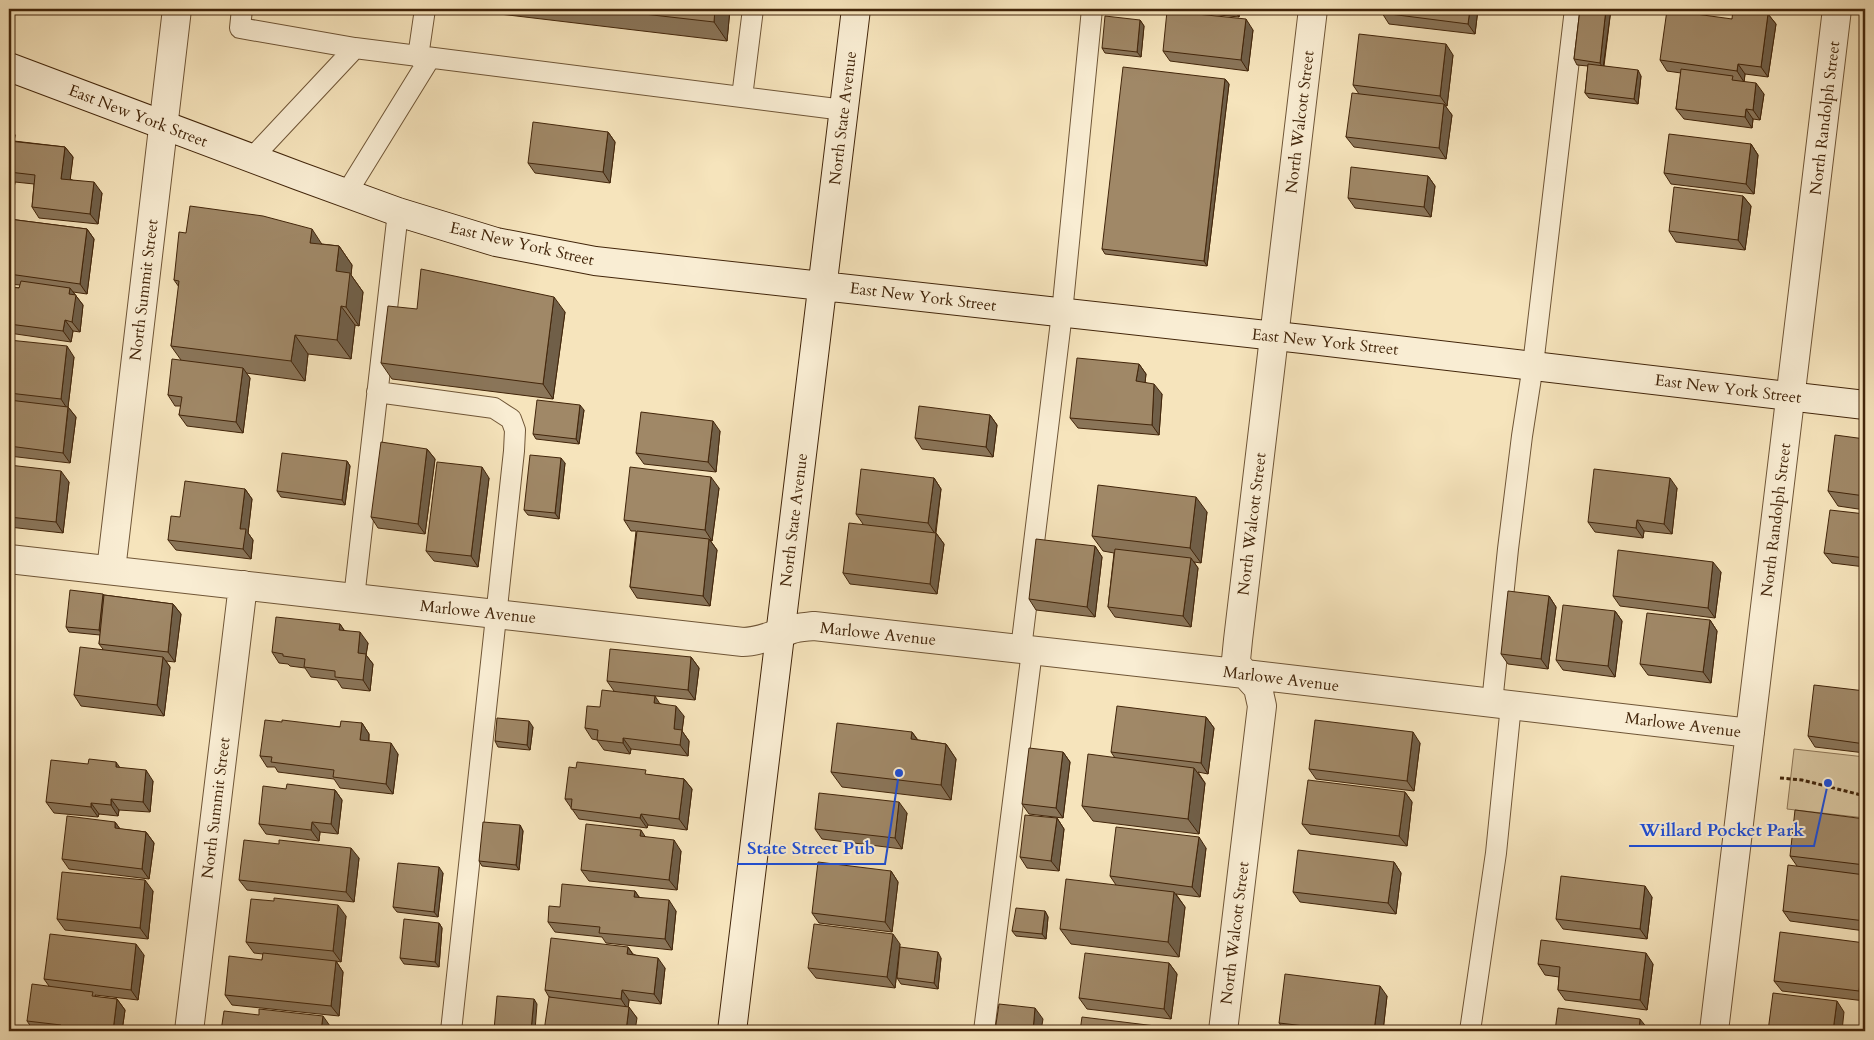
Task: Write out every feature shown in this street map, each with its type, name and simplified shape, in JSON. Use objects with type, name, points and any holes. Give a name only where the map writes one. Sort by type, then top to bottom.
[{"type":"street","name":"North Summit Street","points":[[112,570],[177,9]]},
{"type":"street","name":"North State Avenue","points":[[732,1031],[856,9]]},
{"type":"street","name":"North Walcott Street","points":[[1223,1031],[1262,706],[1258,688],[1238,666],[1236,660],[1313,9]]},
{"type":"street","name":"North Randolph Street","points":[[1714,1031],[1837,9]]},
{"type":"street","name":"East New York Street","points":[[9,67],[398,212],[496,242],[595,262],[1533,365],[1865,405]]},
{"type":"street","name":"Marlowe Avenue","points":[[9,559],[743,642],[780,634],[788,630],[814,626],[1750,733]]},
{"type":"street","name":"North Summit Street","points":[[189,1031],[243,586]]},
{"type":"lane","points":[[242,9],[240,28],[355,48],[844,110]]},
{"type":"lane","points":[[346,194],[424,57],[425,9]]},
{"type":"lane","points":[[742,97],[753,9]]},
{"type":"lane","points":[[984,1031],[1027,650],[1092,9]]},
{"type":"lane","points":[[1470,1031],[1496,853],[1509,540],[1533,365],[1575,9]]},
{"type":"lane","points":[[252,158],[355,48]]},
{"type":"lane","points":[[354,598],[398,212]]},
{"type":"lane","points":[[378,392],[494,408],[511,419],[514,430],[514,451],[452,1031]]},
{"type":"path","points":[[1780,778],[1802,780],[1865,796]]},
{"type":"shaded area","points":[[1794,749],[1865,757],[1865,818],[1787,809]]},
{"type":"building","points":[[600,9],[715,9],[714,22]]},
{"type":"building","points":[[1383,9],[1470,9],[1468,24],[1382,13]]},
{"type":"building","points":[[1580,9],[1606,9],[1600,63],[1574,59]]},
{"type":"building","points":[[1733,9],[1768,14],[1761,67],[1738,64],[1737,71],[1660,60],[1667,10],[1732,19]]},
{"type":"building","points":[[1167,11],[1246,19],[1241,60],[1163,51]]},
{"type":"building","points":[[1105,16],[1140,20],[1137,52],[1102,48]]},
{"type":"building","points":[[1359,34],[1446,44],[1440,96],[1353,85]]},
{"type":"building","points":[[1588,64],[1638,70],[1634,99],[1585,93]]},
{"type":"building","points":[[1123,67],[1225,79],[1204,261],[1102,249]]},
{"type":"building","points":[[1681,69],[1733,76],[1732,80],[1756,83],[1753,110],[1746,109],[1745,117],[1676,109]]},
{"type":"building","points":[[1352,93],[1444,104],[1439,148],[1346,137]]},
{"type":"building","points":[[533,122],[608,132],[603,172],[528,163]]},
{"type":"building","points":[[1669,134],[1751,144],[1746,184],[1664,173]]},
{"type":"building","points":[[9,141],[65,147],[61,179],[94,182],[90,214],[32,207],[35,175],[9,172]]},
{"type":"building","points":[[1351,167],[1428,176],[1424,207],[1348,198]]},
{"type":"building","points":[[1674,187],[1743,196],[1738,240],[1669,231]]},
{"type":"building","points":[[190,206],[263,216],[312,229],[310,243],[339,246],[336,271],[350,273],[346,307],[341,306],[337,340],[295,335],[291,361],[171,346],[179,281],[174,280],[179,232],[186,233]]},
{"type":"building","points":[[9,219],[87,229],[80,284],[9,274]]},
{"type":"building","points":[[421,269],[554,297],[543,384],[381,363],[388,306],[417,309]]},
{"type":"building","points":[[21,281],[70,288],[69,294],[76,295],[72,322],[65,320],[63,331],[9,324],[9,287],[19,288]]},
{"type":"building","points":[[9,340],[67,346],[61,399],[9,393]]},
{"type":"building","points":[[1077,358],[1139,364],[1136,381],[1154,384],[1152,425],[1070,418]]},
{"type":"building","points":[[172,359],[243,368],[236,422],[179,415],[182,397],[168,395]]},
{"type":"building","points":[[9,400],[68,407],[63,453],[9,446]]},
{"type":"building","points":[[537,400],[580,405],[576,439],[533,434]]},
{"type":"building","points":[[919,406],[990,415],[986,447],[915,438]]},
{"type":"building","points":[[641,412],[713,421],[708,462],[636,453]]},
{"type":"building","points":[[1835,435],[1865,439],[1865,496],[1828,491]]},
{"type":"building","points":[[381,442],[427,449],[418,524],[371,517]]},
{"type":"building","points":[[282,453],[347,461],[342,500],[277,491]]},
{"type":"building","points":[[530,455],[561,458],[555,513],[524,510]]},
{"type":"building","points":[[437,462],[482,467],[471,556],[426,551]]},
{"type":"building","points":[[9,465],[61,471],[56,522],[9,517]]},
{"type":"building","points":[[630,467],[711,477],[705,530],[624,520]]},
{"type":"building","points":[[861,469],[934,478],[928,523],[856,514]]},
{"type":"building","points":[[1594,469],[1670,478],[1664,524],[1637,520],[1636,528],[1588,522]]},
{"type":"building","points":[[185,481],[245,489],[240,529],[246,529],[243,549],[168,540],[171,516],[180,517]]},
{"type":"building","points":[[1098,485],[1196,497],[1190,548],[1092,536]]},
{"type":"building","points":[[1830,510],[1865,514],[1865,558],[1824,553]]},
{"type":"building","points":[[849,523],[936,533],[930,584],[843,573]]},
{"type":"building","points":[[637,531],[709,539],[703,596],[630,587]]},
{"type":"building","points":[[1036,539],[1095,546],[1087,607],[1029,599]]},
{"type":"building","points":[[1115,549],[1191,558],[1183,616],[1108,607]]},
{"type":"building","points":[[1618,550],[1713,562],[1708,608],[1613,596]]},
{"type":"building","points":[[70,590],[103,594],[99,630],[66,627]]},
{"type":"building","points":[[1508,591],[1549,596],[1541,659],[1501,654]]},
{"type":"building","points":[[104,595],[173,604],[168,652],[99,644]]},
{"type":"building","points":[[1563,605],[1615,611],[1608,666],[1556,660]]},
{"type":"building","points":[[1647,613],[1710,620],[1703,672],[1640,664]]},
{"type":"building","points":[[276,617],[340,624],[339,630],[360,632],[358,653],[366,654],[363,680],[335,677],[335,671],[304,667],[305,659],[283,656],[283,654],[272,652]]},
{"type":"building","points":[[80,647],[163,657],[157,705],[74,695]]},
{"type":"building","points":[[610,649],[691,657],[688,690],[607,681]]},
{"type":"building","points":[[1814,685],[1865,691],[1865,744],[1808,736]]},
{"type":"building","points":[[602,690],[655,696],[654,703],[676,706],[674,729],[682,730],[680,745],[623,738],[623,743],[597,740],[598,730],[585,728],[587,706],[600,707]]},
{"type":"building","points":[[1117,706],[1206,717],[1201,763],[1111,752]]},
{"type":"building","points":[[497,718],[529,721],[527,745],[495,741]]},
{"type":"building","points":[[265,720],[282,722],[282,720],[340,727],[341,721],[362,723],[360,740],[391,743],[386,784],[333,777],[334,770],[271,762],[272,757],[260,756]]},
{"type":"building","points":[[1315,720],[1413,732],[1407,781],[1309,769]]},
{"type":"building","points":[[837,723],[912,732],[911,739],[946,744],[941,785],[831,772]]},
{"type":"building","points":[[1029,748],[1063,752],[1056,808],[1022,804]]},
{"type":"building","points":[[1088,754],[1194,768],[1188,819],[1082,806]]},
{"type":"building","points":[[89,759],[116,762],[116,767],[146,770],[143,802],[111,799],[111,805],[91,803],[91,807],[46,802],[51,760],[88,764]]},
{"type":"building","points":[[577,762],[646,770],[645,774],[684,779],[679,819],[641,814],[640,818],[571,809],[572,799],[565,799],[569,767],[576,768]]},
{"type":"building","points":[[1308,780],[1405,792],[1399,836],[1302,824]]},
{"type":"building","points":[[287,784],[335,790],[331,824],[312,822],[311,830],[259,824],[263,786],[286,789]]},
{"type":"building","points":[[819,793],[899,802],[895,838],[815,829]]},
{"type":"building","points":[[1795,810],[1865,819],[1865,865],[1790,856]]},
{"type":"building","points":[[1025,815],[1057,818],[1051,861],[1020,857]]},
{"type":"building","points":[[67,816],[115,822],[115,828],[146,832],[142,869],[62,859]]},
{"type":"building","points":[[483,822],[520,825],[516,865],[479,861]]},
{"type":"building","points":[[586,824],[641,830],[640,836],[674,840],[669,880],[581,870]]},
{"type":"building","points":[[1116,827],[1199,837],[1192,887],[1110,876]]},
{"type":"building","points":[[244,840],[279,844],[279,840],[351,848],[346,892],[239,880]]},
{"type":"building","points":[[1298,850],[1394,862],[1388,903],[1293,892]]},
{"type":"building","points":[[818,862],[891,871],[885,922],[812,913]]},
{"type":"building","points":[[398,863],[439,867],[434,912],[393,907]]},
{"type":"building","points":[[1788,865],[1865,875],[1865,921],[1783,911]]},
{"type":"building","points":[[62,872],[145,880],[140,928],[57,919]]},
{"type":"building","points":[[1561,876],[1645,886],[1640,929],[1556,919]]},
{"type":"building","points":[[1066,879],[1174,892],[1168,942],[1060,929]]},
{"type":"building","points":[[562,884],[635,891],[634,897],[669,900],[665,939],[599,933],[600,927],[548,922],[549,906],[560,907]]},
{"type":"building","points":[[274,898],[338,905],[333,951],[246,942],[251,899],[274,901]]},
{"type":"building","points":[[1016,908],[1045,911],[1042,934],[1012,931]]},
{"type":"building","points":[[404,919],[439,923],[435,962],[400,958]]},
{"type":"building","points":[[814,924],[893,934],[887,977],[808,968]]},
{"type":"building","points":[[1780,932],[1865,943],[1859,991],[1774,981]]},
{"type":"building","points":[[50,934],[136,944],[131,990],[44,979]]},
{"type":"building","points":[[551,938],[628,947],[627,954],[658,958],[654,994],[622,990],[621,999],[545,990]]},
{"type":"building","points":[[1541,940],[1646,953],[1640,1000],[1558,990],[1560,967],[1538,964]]},
{"type":"building","points":[[900,947],[938,952],[934,983],[897,978]]},
{"type":"building","points":[[263,953],[336,961],[331,1006],[225,995],[229,956],[262,960]]},
{"type":"building","points":[[1085,953],[1169,963],[1164,1009],[1079,998]]},
{"type":"building","points":[[1285,974],[1380,986],[1374,1031],[1348,1031],[1279,1023]]},
{"type":"building","points":[[32,984],[93,992],[92,996],[117,999],[113,1031],[60,1031],[61,1025],[27,1021]]},
{"type":"building","points":[[1773,993],[1837,1001],[1833,1031],[1768,1031]]},
{"type":"building","points":[[497,996],[534,999],[531,1031],[494,1030]]},
{"type":"building","points":[[549,997],[629,1007],[626,1031],[544,1031]]},
{"type":"building","points":[[999,1004],[1035,1008],[1033,1031],[995,1031]]},
{"type":"building","points":[[1558,1008],[1640,1019],[1639,1031],[1555,1031]]},
{"type":"building","points":[[259,1009],[323,1016],[321,1031],[221,1031],[224,1011],[259,1015]]},
{"type":"building","points":[[1082,1017],[1172,1028],[1171,1031],[1080,1031]]},
{"type":"building","points":[[392,1029],[416,1031],[392,1031]]},
{"type":"place","name":"State Street Pub","points":[[899,773]]},
{"type":"place","name":"Willard Pocket Park","points":[[1828,783]]}]
